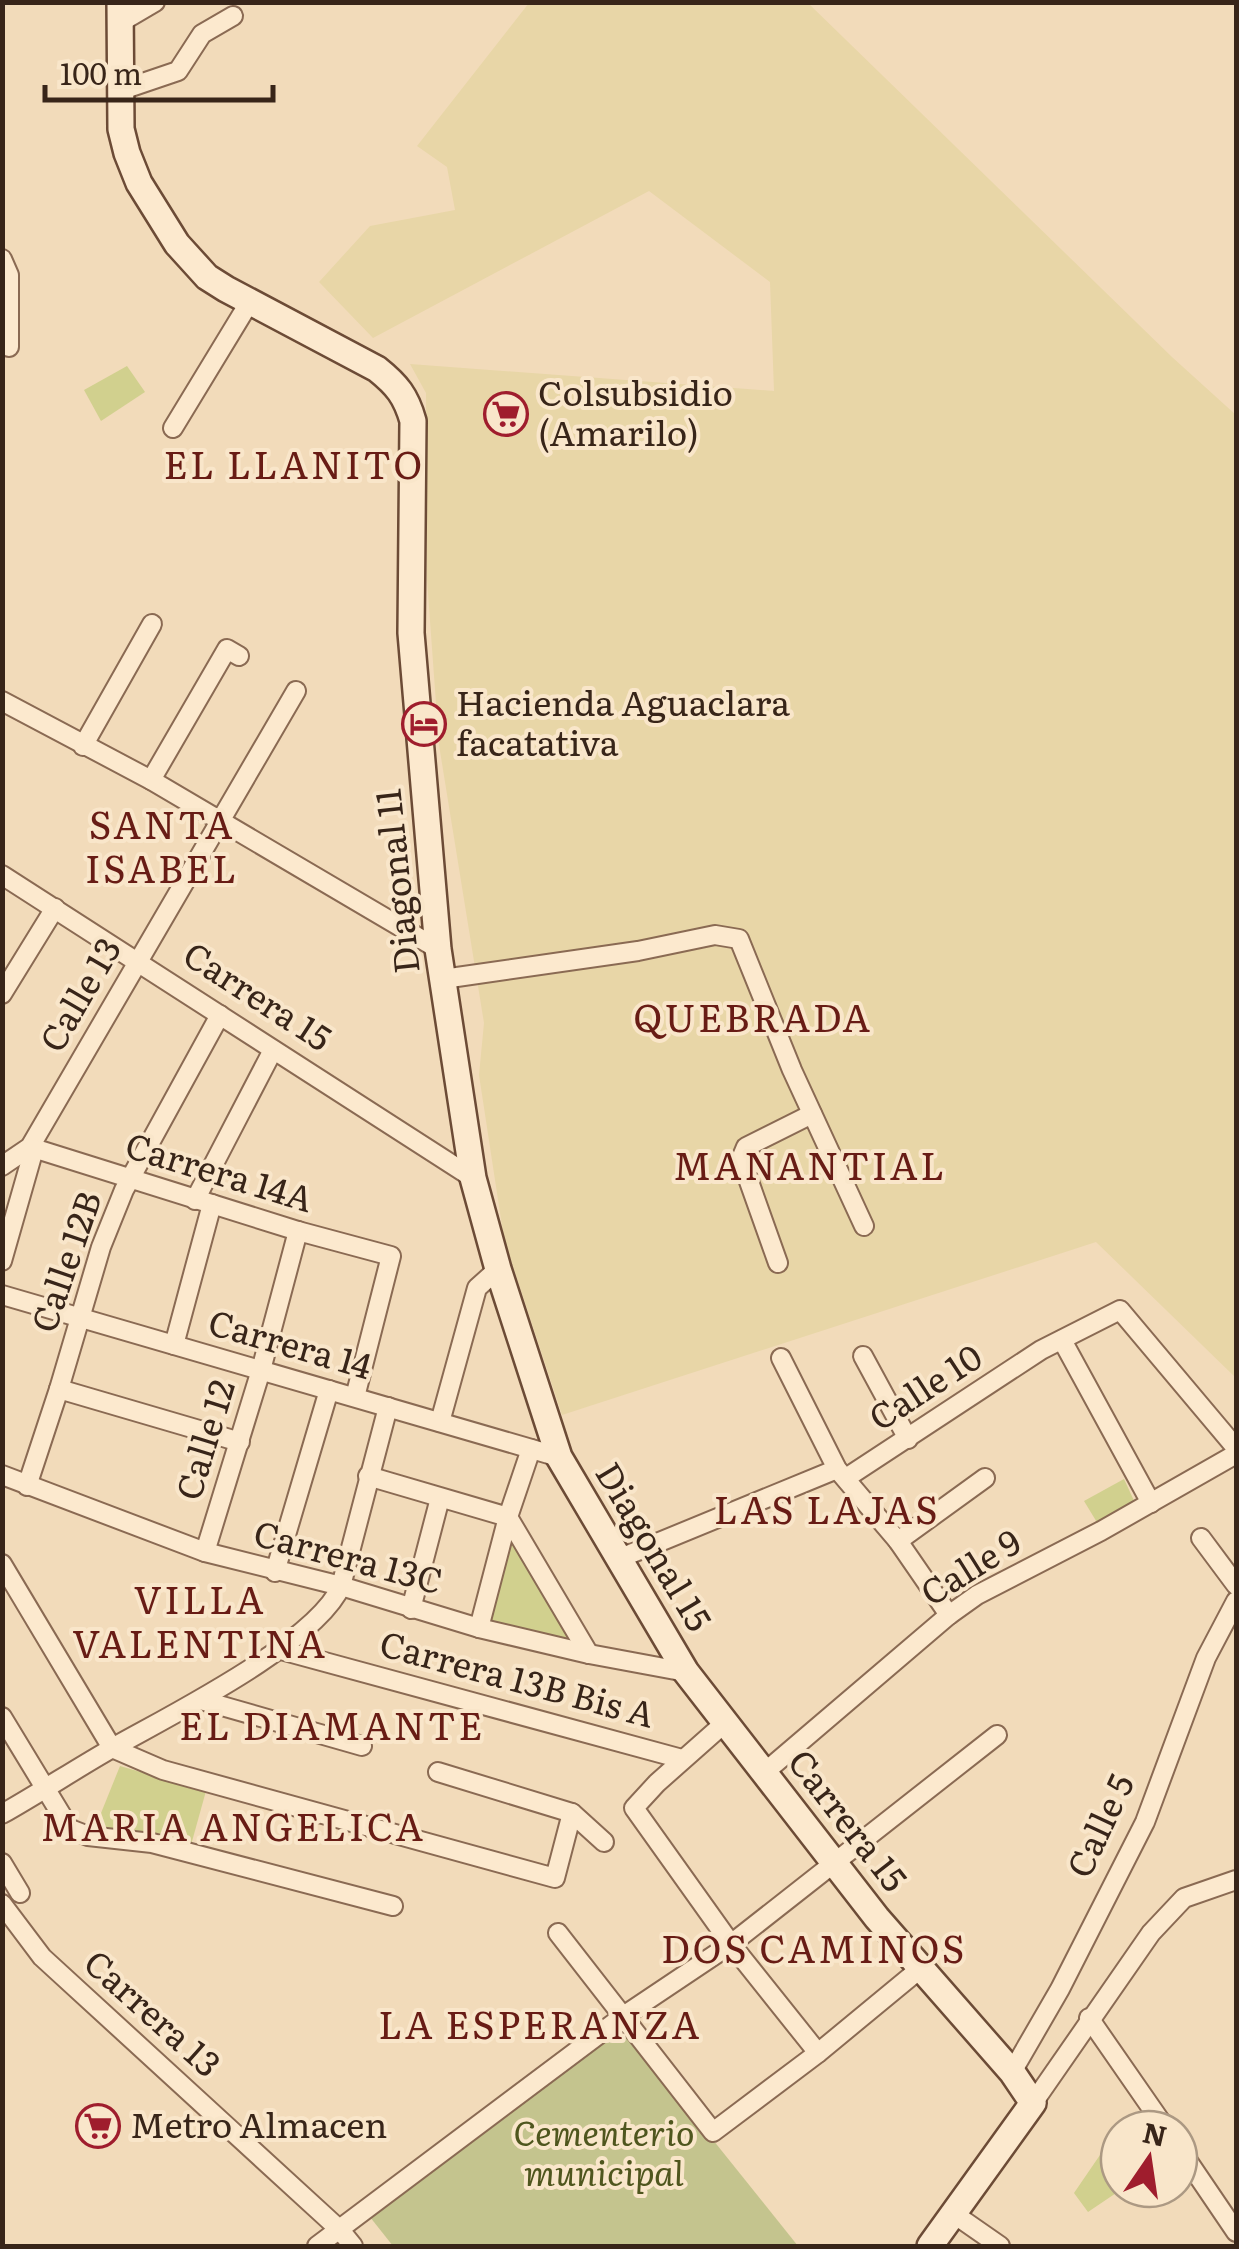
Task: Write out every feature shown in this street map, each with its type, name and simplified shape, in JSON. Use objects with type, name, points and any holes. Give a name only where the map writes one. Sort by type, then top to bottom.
[{"type":"street","points":[[120,12],[155,2]]},
{"type":"street","name":"Diagonal 11","points":[[120,12],[121,130],[139,182],[193,263],[207,277],[249,302],[376,369],[396,384],[409,405],[413,420],[410,633],[438,949],[473,1178],[559,1457]]},
{"type":"street","points":[[122,90],[178,71],[202,34],[233,16]]},
{"type":"street","points":[[2,258],[9,275],[8,347]]},
{"type":"street","points":[[173,428],[249,302]]},
{"type":"street","points":[[83,746],[152,624]]},
{"type":"street","points":[[151,780],[228,648],[239,656]]},
{"type":"street","name":"Calle 13","points":[[2,1166],[32,1148],[296,691]]},
{"type":"street","points":[[2,701],[151,780],[438,949]]},
{"type":"street","name":"Carrera 15","points":[[2,874],[473,1178]]},
{"type":"street","points":[[2,994],[56,908]]},
{"type":"street","points":[[443,980],[638,952],[715,934],[739,939],[864,1226]]},
{"type":"street","name":"Calle 12B","points":[[26,1486],[60,1390],[101,1246],[124,1190],[220,1015]]},
{"type":"street","points":[[174,1345],[203,1202],[274,1050]]},
{"type":"street","points":[[778,1263],[742,1154],[746,1147],[812,1114]]},
{"type":"street","points":[[2,1261],[32,1148]]},
{"type":"street","name":"Carrera 14A","points":[[32,1148],[391,1256],[354,1397]]},
{"type":"street","name":"Calle 12","points":[[205,1552],[261,1370],[298,1231]]},
{"type":"street","points":[[440,1422],[477,1288],[498,1269]]},
{"type":"street","name":"Carrera 14","points":[[4,1301],[82,1318],[559,1457]]},
{"type":"street","name":"Calle 10","points":[[618,1560],[842,1474],[908,1439],[1041,1350],[1120,1310],[1236,1451]]},
{"type":"street","points":[[1062,1340],[1152,1503]]},
{"type":"street","points":[[863,1356],[908,1439]]},
{"type":"street","points":[[781,1358],[842,1474],[898,1541],[949,1615]]},
{"type":"street","points":[[60,1390],[240,1442]]},
{"type":"street","points":[[275,1572],[329,1390]]},
{"type":"street","points":[[2,1814],[200,1700],[277,1649],[322,1613],[341,1586],[388,1407]]},
{"type":"street","points":[[479,1628],[508,1518],[532,1449]]},
{"type":"street","name":"Calle 9","points":[[765,1772],[977,1595],[1152,1503],[1236,1451]]},
{"type":"street","name":"Diagonal 15","points":[[559,1457],[686,1672]]},
{"type":"street","name":"Carrera 13C","points":[[2,1475],[205,1552],[341,1586],[479,1628],[686,1672]]},
{"type":"street","points":[[368,1476],[508,1518],[589,1654]]},
{"type":"street","points":[[898,1541],[985,1478]]},
{"type":"street","points":[[411,1609],[440,1498]]},
{"type":"street","points":[[1200,1538],[1236,1585]]},
{"type":"street","points":[[2,1564],[112,1748],[163,1770],[555,1878],[572,1813]]},
{"type":"street","name":"Calle 5","points":[[1012,2072],[1145,1822],[1206,1658],[1236,1601]]},
{"type":"street","name":"Carrera 13B Bis A","points":[[277,1649],[682,1759]]},
{"type":"street","name":"Carrera 15","points":[[686,1672],[835,1862],[1012,2072],[1033,2103]]},
{"type":"street","points":[[200,1700],[362,1746]]},
{"type":"street","points":[[2,1717],[70,1829],[88,1836],[152,1843],[393,1906]]},
{"type":"street","points":[[727,1721],[636,1802],[634,1808],[731,1944],[818,2053]]},
{"type":"street","points":[[317,2246],[622,2017],[731,1944],[997,1735]]},
{"type":"street","points":[[438,1772],[572,1813],[604,1842]]},
{"type":"street","points":[[2,1863],[20,1893]]},
{"type":"street","points":[[930,2246],[1151,1933],[1184,1898],[1236,1880]]},
{"type":"street","name":"Carrera 13","points":[[2,1904],[42,1958],[340,2230],[352,2246]]},
{"type":"street","points":[[558,1933],[713,2132],[921,1968]]},
{"type":"street","points":[[1089,2018],[1152,2109]]},
{"type":"street","points":[[1199,2177],[1236,2232]]},
{"type":"street","points":[[954,2214],[1000,2246]]},
{"type":"shaded area","points":[[529,3],[808,3],[1236,415],[1236,1378],[1096,1242],[562,1415],[504,1239],[479,1075],[484,1023],[439,745],[427,579],[426,393],[410,364],[774,391],[770,282],[649,191],[373,338],[319,282],[370,226],[455,210],[447,167],[417,146]]},
{"type":"shaded area","points":[[127,366],[145,392],[101,421],[84,390]]},
{"type":"shaded area","points":[[1124,1479],[1136,1505],[1098,1524],[1084,1501]]},
{"type":"shaded area","points":[[512,1539],[572,1643],[488,1620]]},
{"type":"shaded area","points":[[120,1766],[206,1791],[191,1845],[95,1828]]},
{"type":"shaded area","points":[[1099,2156],[1099,2205],[1088,2212],[1074,2193]]},
{"type":"green space","name":"Cementerio municipal","points":[[620,2024],[798,2246],[393,2246],[366,2212]]},
{"type":"place","name":"Colsubsidio (Amarilo)","points":[[506,414]]},
{"type":"place","name":"Hacienda Aguaclara facatativa","points":[[424,724]]},
{"type":"place","name":"Metro Almacen","points":[[98,2126]]},
{"type":"district","name":"EL LLANITO","points":[[294,466]]},
{"type":"district","name":"SANTA ISABEL","points":[[162,848]]},
{"type":"district","name":"QUEBRADA","points":[[753,1019]]},
{"type":"district","name":"MANANTIAL","points":[[810,1167]]},
{"type":"district","name":"LAS LAJAS","points":[[827,1511]]},
{"type":"district","name":"VILLA VALENTINA","points":[[200,1623]]},
{"type":"district","name":"EL DIAMANTE","points":[[332,1727]]},
{"type":"district","name":"MARIA ANGELICA","points":[[233,1828]]},
{"type":"district","name":"DOS CAMINOS","points":[[814,1950]]},
{"type":"district","name":"LA ESPERANZA","points":[[540,2026]]}]
